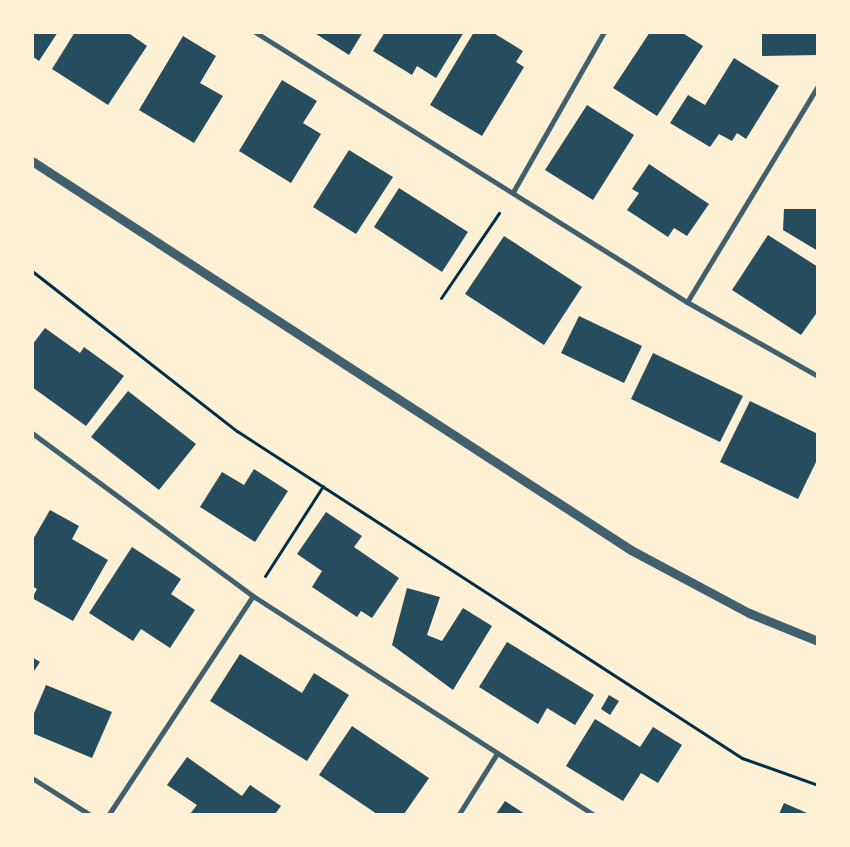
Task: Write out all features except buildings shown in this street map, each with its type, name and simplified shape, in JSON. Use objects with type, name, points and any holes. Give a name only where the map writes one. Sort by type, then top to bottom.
[{"type":"street","points":[[513,192],[604,32]]},
{"type":"street","points":[[258,33],[688,302],[818,376]]},
{"type":"street","points":[[688,302],[818,86]]},
{"type":"street","points":[[32,161],[631,550],[749,614],[818,641]]},
{"type":"street","points":[[32,433],[253,596],[496,755],[592,814]]},
{"type":"street","points":[[109,814],[253,596]]},
{"type":"street","points":[[459,814],[496,755]]},
{"type":"street","points":[[32,778],[89,814]]},
{"type":"path","points":[[442,298],[513,192]]},
{"type":"path","points":[[32,272],[238,431],[742,758],[818,786]]},
{"type":"path","points":[[253,596],[323,486]]}]
